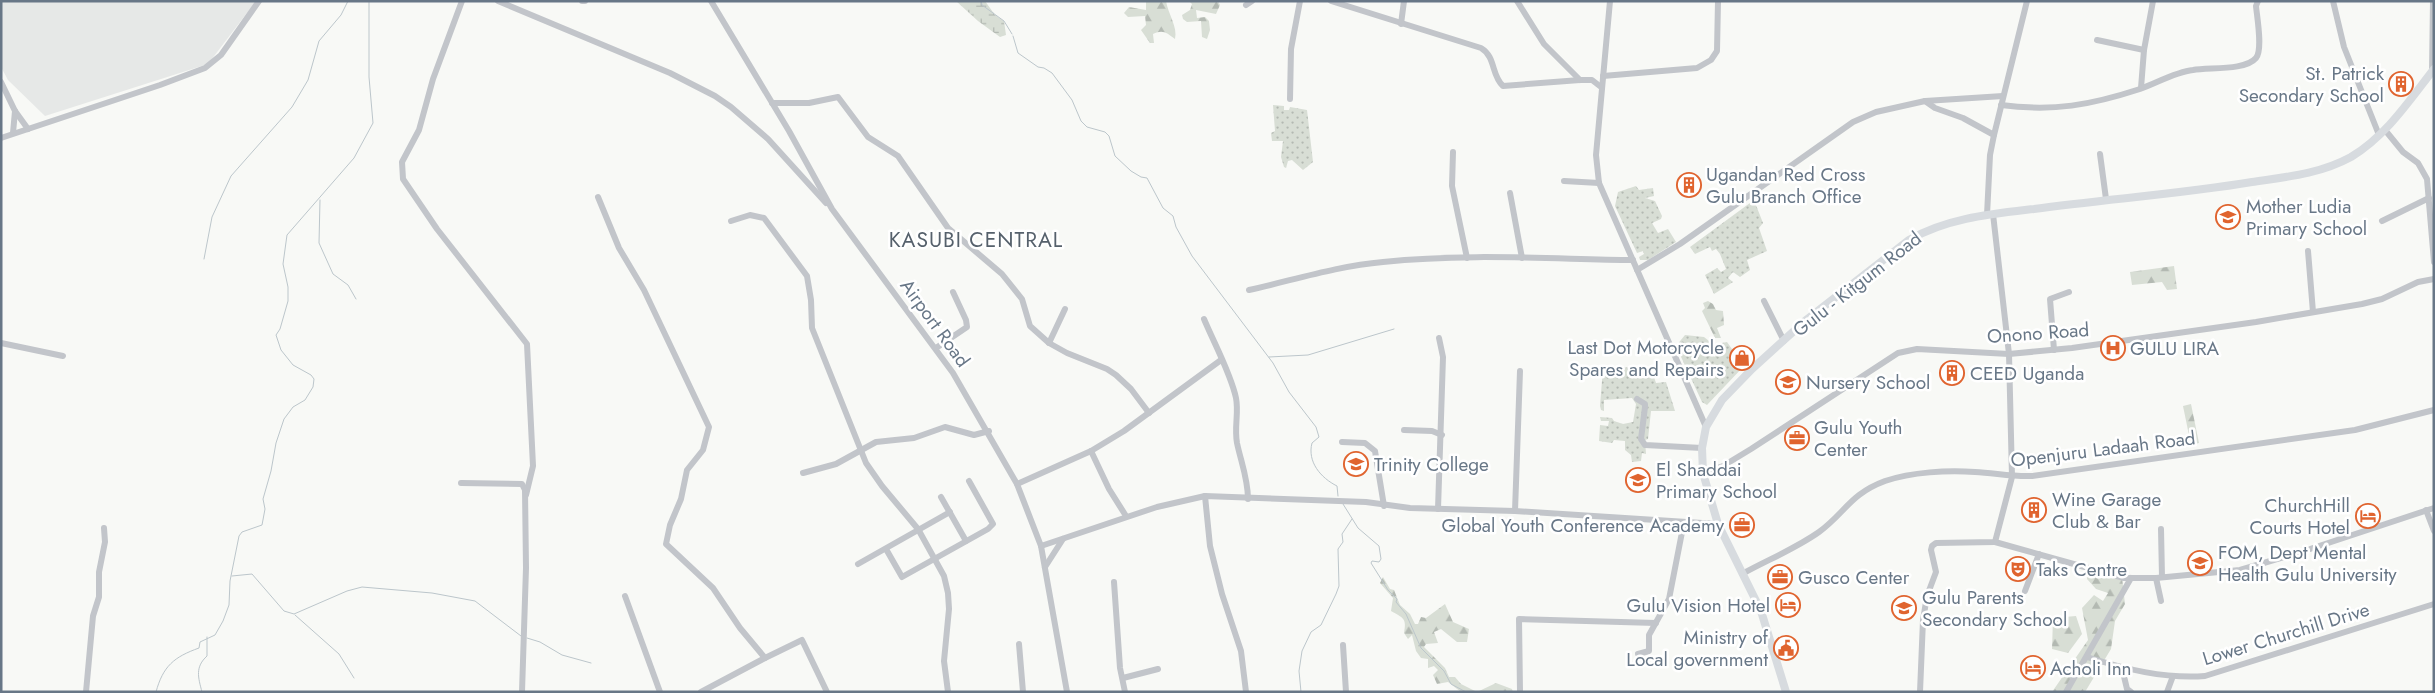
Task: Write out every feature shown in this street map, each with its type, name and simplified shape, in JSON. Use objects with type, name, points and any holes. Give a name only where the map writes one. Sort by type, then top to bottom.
[{"type":"main road","name":"Gulu - Kitgum Road","points":[[1786,692],[1760,611],[1718,524],[1703,473],[1702,448],[1706,427],[1722,400],[1733,388],[1805,321],[1909,240],[1927,230],[1990,214],[2106,199],[2217,188],[2312,173],[2332,167],[2353,155],[2382,133],[2433,70]]},
{"type":"street","points":[[1,138],[205,68],[221,55],[259,1]]},
{"type":"street","points":[[462,1],[433,79],[419,130],[402,162],[403,179],[421,208],[527,344],[533,466],[526,496],[522,692]]},
{"type":"street","points":[[498,1],[670,73],[715,96],[768,139],[832,209]]},
{"type":"street","name":"Airport Road","points":[[710,1],[772,103],[832,209],[936,348],[989,431],[1017,484],[1041,546],[1067,692]]},
{"type":"street","points":[[1290,99],[1292,48],[1300,1]]},
{"type":"street","points":[[1331,1],[1481,48],[1490,54],[1498,81],[1503,86],[1592,80],[1601,87]]},
{"type":"street","points":[[1401,24],[1404,1]]},
{"type":"street","points":[[1517,1],[1544,44],[1580,80]]},
{"type":"street","points":[[1610,1],[1596,155],[1599,183],[1706,427]]},
{"type":"street","points":[[1603,76],[1688,69],[1705,64],[1717,51],[1718,1]]},
{"type":"street","points":[[1995,542],[2012,477],[2009,354],[1990,214],[1990,155],[2027,1]]},
{"type":"street","points":[[2141,88],[2144,50],[2153,1]]},
{"type":"street","points":[[2001,104],[2075,107],[2098,102],[2191,70],[2245,64],[2256,58],[2260,46],[2256,6],[2258,1]]},
{"type":"street","points":[[2333,1],[2344,47],[2382,133],[2424,172],[2427,179],[2434,262]]},
{"type":"street","points":[[2433,1],[2433,70]]},
{"type":"street","points":[[2097,40],[2144,50]]},
{"type":"street","points":[[1,82],[15,111],[28,129]]},
{"type":"street","points":[[1637,270],[1680,244],[1853,122],[1876,112],[1926,101],[2003,96]]},
{"type":"street","points":[[772,103],[809,102],[838,97],[868,137],[898,156],[948,228],[1002,274],[1022,300],[1030,326],[1049,343],[1067,353],[1107,368],[1131,389],[1149,413]]},
{"type":"street","points":[[1926,101],[1994,135]]},
{"type":"street","points":[[13,133],[15,111]]},
{"type":"street","points":[[1453,152],[1452,186],[1467,258]]},
{"type":"street","points":[[2100,154],[2106,199]]},
{"type":"street","points":[[1564,181],[1599,183]]},
{"type":"street","points":[[1510,193],[1522,258]]},
{"type":"street","points":[[598,197],[619,248],[644,290],[709,427],[703,450],[687,470],[666,544],[714,588],[740,628],[765,658]]},
{"type":"street","points":[[2382,221],[2428,198]]},
{"type":"street","points":[[731,221],[750,215],[764,218],[804,270],[809,281],[812,328],[866,463],[882,486],[918,529],[935,558],[948,593],[949,609],[944,672],[948,692]]},
{"type":"street","points":[[2308,251],[2313,312]]},
{"type":"street","points":[[1249,290],[1322,272],[1380,262],[1467,258],[1633,260]]},
{"type":"street","name":"Onono Road","points":[[1703,473],[1723,466],[1751,449],[1898,352],[1917,349],[2009,354],[2054,350],[2256,322],[2369,302],[2382,299],[2418,282],[2434,279]]},
{"type":"street","points":[[936,348],[967,327],[966,320],[953,292]]},
{"type":"street","points":[[2054,350],[2050,299],[2069,292]]},
{"type":"street","points":[[1764,301],[1784,341]]},
{"type":"street","points":[[1049,343],[1064,309]]},
{"type":"street","points":[[1204,319],[1235,395],[1238,414],[1235,428],[1236,438],[1248,479],[1248,499]]},
{"type":"street","points":[[1438,509],[1442,435],[1443,357],[1439,338]]},
{"type":"street","points":[[1,343],[63,356]]},
{"type":"street","points":[[1017,484],[1091,451],[1149,413],[1221,360]]},
{"type":"street","points":[[1515,511],[1520,371]]},
{"type":"street","points":[[1637,399],[1645,407],[1641,439],[1646,445],[1702,448]]},
{"type":"street","name":"Openjuru Ladaah Road","points":[[1742,574],[1819,531],[1854,498],[1868,488],[1887,481],[1945,472],[1977,472],[2012,477],[2032,476],[2320,436],[2355,430],[2434,410]]},
{"type":"street","points":[[803,473],[836,464],[876,442],[914,438],[945,427],[974,436],[989,431]]},
{"type":"street","points":[[1404,430],[1432,431],[1442,435]]},
{"type":"street","points":[[1342,442],[1365,443],[1376,451],[1384,506]]},
{"type":"street","points":[[1091,451],[1109,490],[1126,516]]},
{"type":"street","points":[[886,549],[902,577],[993,524],[970,481]]},
{"type":"street","points":[[461,483],[522,484],[526,496]]},
{"type":"street","points":[[1206,496],[1210,546],[1222,594],[1241,651],[1246,692]]},
{"type":"street","points":[[1041,546],[1126,516],[1177,501],[1206,496],[1366,502],[1384,506],[1515,511],[1718,524]]},
{"type":"street","points":[[941,497],[966,541]]},
{"type":"street","points":[[1920,692],[1923,620],[1927,596],[1936,572],[1931,550],[1932,546],[1936,543],[1995,542],[2124,578],[2159,578],[2240,570],[2434,508]]},
{"type":"street","points":[[2426,510],[2434,531]]},
{"type":"street","points":[[858,564],[950,512]]},
{"type":"street","points":[[1638,654],[1650,651],[1649,635],[1669,598],[1684,522]]},
{"type":"street","points":[[86,692],[93,616],[100,597],[99,572],[105,542],[104,528]]},
{"type":"street","points":[[2161,529],[2159,578],[2161,601]]},
{"type":"street","points":[[1046,567],[1063,539]]},
{"type":"street","points":[[2025,591],[2039,554]]},
{"type":"street","points":[[2066,692],[2131,578]]},
{"type":"street","points":[[1114,582],[1120,668],[1125,692]]},
{"type":"street","points":[[625,596],[660,692]]},
{"type":"street","name":"Lower Churchill Drive","points":[[2086,657],[2122,668],[2173,676],[2205,676],[2434,604]]},
{"type":"street","points":[[1520,692],[1519,619],[1656,623]]},
{"type":"street","points":[[701,692],[802,640],[827,692]]},
{"type":"street","points":[[1019,644],[1023,692]]},
{"type":"street","points":[[1343,645],[1346,692]]},
{"type":"street","points":[[2122,668],[2128,689],[2131,692]]},
{"type":"street","points":[[1123,678],[1158,669]]},
{"type":"street","points":[[2167,692],[2173,676]]},
{"type":"shaded area","points":[[1,1],[256,1],[208,64],[45,116],[8,80],[1,67]]},
{"type":"green space","points":[[956,1],[985,1],[995,15],[1004,21],[1006,35],[1000,37],[978,21]]},
{"type":"green space","points":[[1146,1],[1166,1],[1174,25],[1175,39],[1167,33],[1160,32],[1153,34],[1154,43],[1150,43],[1141,30],[1146,25],[1145,16],[1128,17],[1124,13],[1129,7],[1146,10]]},
{"type":"green space","points":[[1189,1],[1218,1],[1220,5],[1216,14],[1196,10],[1197,18],[1205,17],[1209,21],[1210,30],[1207,39],[1202,37],[1201,21],[1187,22],[1183,19],[1182,15],[1190,10],[1192,4]]},
{"type":"green space","points":[[1273,105],[1284,106],[1284,110],[1289,110],[1290,107],[1307,110],[1313,162],[1303,170],[1292,160],[1288,161],[1286,168],[1284,167],[1281,157],[1283,141],[1272,141],[1271,133],[1275,131]]},
{"type":"green space","points":[[1636,186],[1639,190],[1653,188],[1654,196],[1645,198],[1655,201],[1662,216],[1661,219],[1652,223],[1658,233],[1668,229],[1676,242],[1648,260],[1640,260],[1639,257],[1644,254],[1643,251],[1637,253],[1615,206],[1618,192]]},
{"type":"green space","points":[[1754,200],[1763,223],[1759,228],[1767,251],[1747,260],[1750,270],[1740,277],[1733,272],[1728,278],[1733,282],[1714,294],[1705,275],[1717,268],[1721,272],[1726,269],[1720,254],[1716,249],[1712,251],[1710,247],[1695,254],[1690,247]]},
{"type":"green space","points":[[2174,266],[2177,289],[2167,290],[2162,282],[2132,285],[2130,272]]},
{"type":"green space","points":[[1708,301],[1713,304],[1716,310],[1723,311],[1724,325],[1717,328],[1721,338],[1715,338],[1702,311],[1705,308],[1703,303]]},
{"type":"green space","points":[[1685,335],[1704,337],[1714,345],[1712,355],[1715,357],[1722,343],[1727,342],[1744,366],[1707,405],[1702,402],[1676,346]]},
{"type":"green space","points":[[1638,367],[1653,374],[1656,383],[1666,382],[1675,411],[1651,411],[1648,439],[1645,440],[1646,454],[1642,453],[1641,461],[1632,462],[1631,455],[1625,450],[1625,441],[1614,440],[1612,443],[1599,441],[1600,425],[1608,426],[1609,421],[1601,421],[1600,417],[1612,418],[1614,421],[1623,424],[1633,422],[1636,404],[1632,398],[1604,400],[1604,411],[1601,410],[1600,406],[1603,368]]},
{"type":"green space","points":[[2191,404],[2199,443],[2191,445],[2183,406]]},
{"type":"green space","points":[[2103,565],[2122,577],[2125,604],[2115,621],[2111,649],[2085,692],[2052,692],[2088,640],[2082,608],[2094,595],[2103,601],[2108,593],[2096,589],[2087,579],[2088,567]]},
{"type":"green space","points":[[1383,577],[1390,589],[1394,590],[1400,605],[1410,614],[1415,624],[1418,624],[1421,617],[1426,618],[1445,604],[1453,622],[1469,629],[1467,642],[1457,642],[1441,629],[1434,632],[1438,643],[1426,644],[1424,647],[1445,668],[1449,677],[1455,677],[1461,684],[1477,692],[1461,692],[1448,682],[1437,684],[1433,675],[1438,670],[1434,666],[1428,668],[1428,659],[1421,658],[1416,651],[1412,635],[1408,639],[1404,633],[1405,624],[1403,619],[1391,611],[1393,598],[1380,583]]},
{"type":"green space","points":[[2076,616],[2082,634],[2068,653],[2052,649],[2053,618]]},
{"type":"green space","points":[[1496,683],[1512,689],[1513,692],[1477,692]]},
{"type":"waterway","points":[[204,259],[212,217],[231,176],[292,107],[308,80],[319,41],[341,15],[348,1]]},
{"type":"waterway","points":[[156,692],[166,669],[176,659],[199,648],[200,642],[215,635],[223,621],[229,605],[230,581],[239,536],[242,532],[262,525],[265,509],[263,499],[276,443],[284,419],[293,407],[305,400],[313,387],[314,379],[311,375],[293,365],[281,350],[276,335],[280,329],[288,301],[288,287],[283,264],[287,235],[354,158],[373,123],[369,77],[369,1]]},
{"type":"waterway","points":[[981,1],[982,5],[1004,21],[1012,34]]},
{"type":"waterway","points":[[1013,36],[1018,53],[1038,67],[1052,73],[1072,100],[1081,121],[1087,127],[1105,132],[1109,136],[1115,156],[1131,171],[1147,178],[1163,208],[1173,216],[1176,227],[1192,256],[1273,363],[1289,392],[1316,427],[1319,437],[1312,443],[1313,463],[1326,479],[1337,486],[1338,496]]},
{"type":"waterway","points":[[320,200],[319,243],[333,274],[348,285],[356,299]]},
{"type":"waterway","points":[[1269,357],[1308,355],[1394,329]]},
{"type":"waterway","points":[[1343,504],[1358,528],[1379,546],[1381,559],[1379,562],[1372,561],[1371,563],[1406,614],[1421,648],[1444,671],[1451,684],[1466,692]]},
{"type":"waterway","points":[[1301,692],[1299,671],[1302,651],[1311,632],[1321,625],[1336,594],[1339,586],[1338,549],[1343,542],[1342,534],[1352,519]]},
{"type":"waterway","points":[[232,576],[252,574],[284,611],[294,614],[347,591],[362,587],[432,593],[475,601],[521,636]]},
{"type":"waterway","points":[[295,615],[339,654],[354,678]]},
{"type":"waterway","points":[[202,692],[198,672],[203,660],[207,656],[207,637]]},
{"type":"waterway","points":[[527,638],[540,642],[562,655],[591,663]]},
{"type":"place","name":"St. Patrick Secondary School","points":[[2401,84]]},
{"type":"place","name":"Ugandan Red Cross Gulu Branch Office","points":[[1689,185]]},
{"type":"place","name":"Mother Ludia Primary School","points":[[2228,217]]},
{"type":"place","name":"GULU LIRA","points":[[2113,348]]},
{"type":"place","name":"Last Dot Motorcycle Spares and Repairs","points":[[1742,358]]},
{"type":"place","name":"CEED Uganda","points":[[1952,373]]},
{"type":"place","name":"Nursery School","points":[[1788,382]]},
{"type":"place","name":"Gulu Youth Center","points":[[1797,438]]},
{"type":"place","name":"Trinity College","points":[[1356,464]]},
{"type":"place","name":"El Shaddai Primary School","points":[[1638,480]]},
{"type":"place","name":"Wine Garage Club & Bar","points":[[2034,510]]},
{"type":"place","name":"ChurchHill Courts Hotel","points":[[2368,516]]},
{"type":"place","name":"Global Youth Conference Academy","points":[[1742,525]]},
{"type":"place","name":"FOM, Dept Mental Health Gulu University","points":[[2200,563]]},
{"type":"place","name":"Taks Centre","points":[[2018,569]]},
{"type":"place","name":"Gusco Center","points":[[1780,577]]},
{"type":"place","name":"Gulu Vision Hotel","points":[[1788,605]]},
{"type":"place","name":"Gulu Parents Secondary School","points":[[1904,608]]},
{"type":"place","name":"Ministry of Local government","points":[[1786,648]]},
{"type":"place","name":"Acholi Inn","points":[[2033,668]]},
{"type":"district","name":"KASUBI CENTRAL","points":[[976,240]]}]
